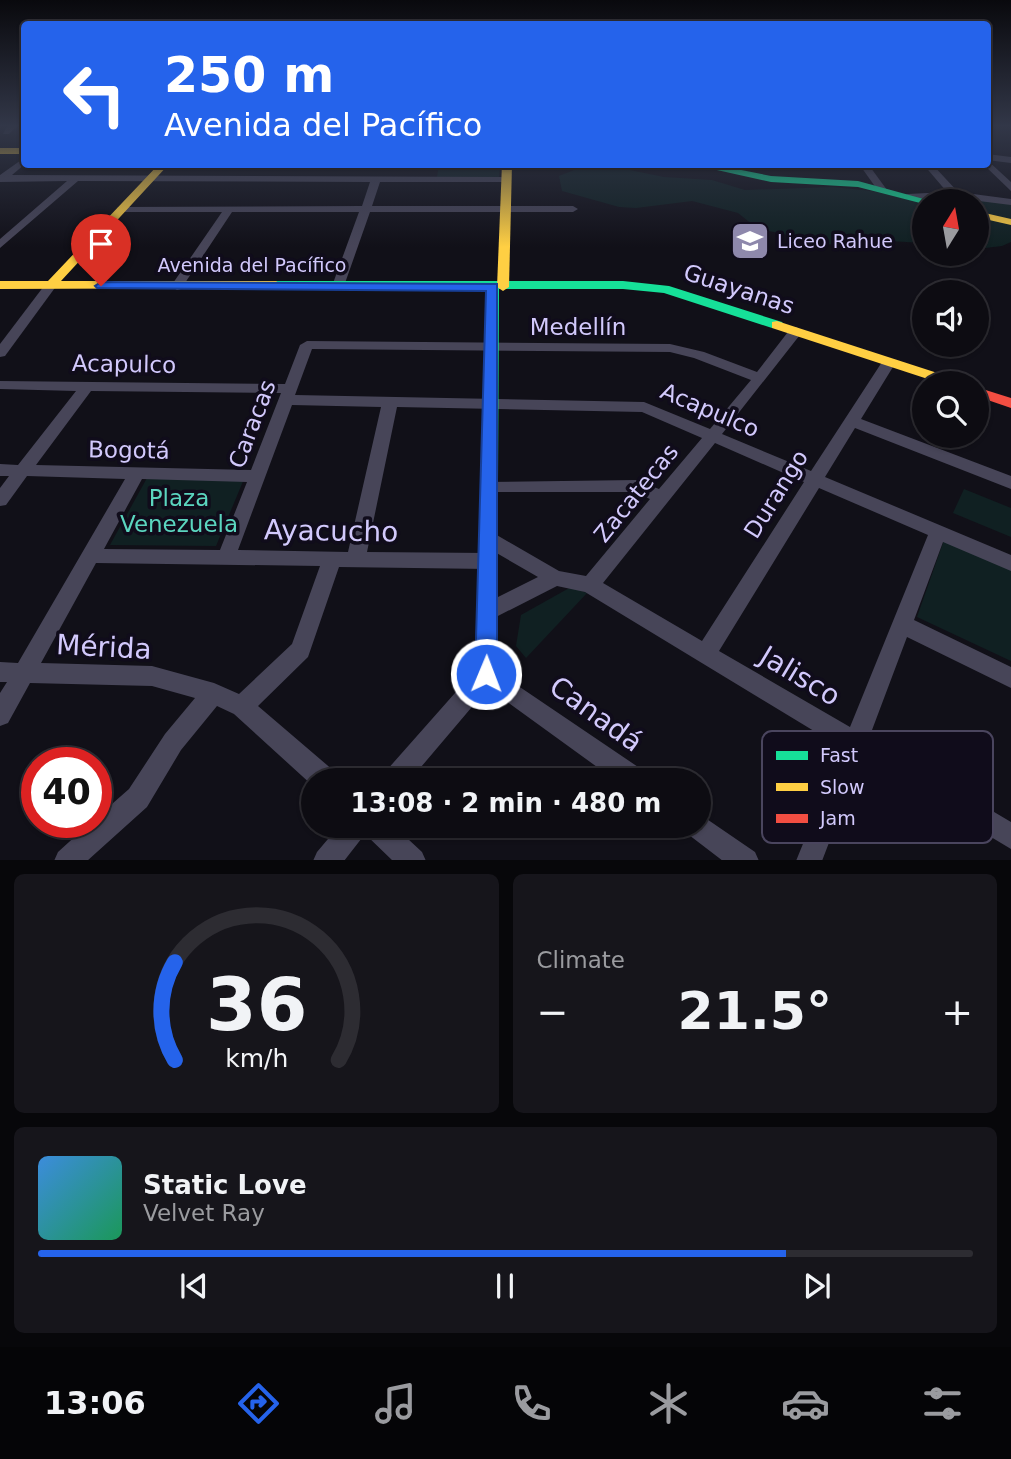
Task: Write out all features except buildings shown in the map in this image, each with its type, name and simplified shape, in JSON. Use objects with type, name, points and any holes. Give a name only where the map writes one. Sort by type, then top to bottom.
[{"type":"street","points":[[1,179],[17,166]]},
{"type":"street","points":[[991,167],[1011,188]]},
{"type":"street","points":[[0,353],[51,285],[161,168]]},
{"type":"street","points":[[729,168],[850,183],[912,198]]},
{"type":"street","points":[[866,168],[882,190]]},
{"type":"street","points":[[931,168],[950,189]]},
{"type":"street","points":[[1,179],[376,180],[506,172],[506,209],[494,348],[486,674],[405,768]]},
{"type":"street","points":[[0,245],[75,179]]},
{"type":"street","points":[[338,286],[376,180]]},
{"type":"street","points":[[908,197],[912,197]]},
{"type":"street","points":[[989,199],[1011,202]]},
{"type":"street","points":[[122,209],[573,209]]},
{"type":"street","points":[[177,286],[229,209]]},
{"type":"street","points":[[989,217],[1011,222]]},
{"type":"street","name":"Avenida del Pacífico","points":[[0,285],[498,287]]},
{"type":"street","name":"Guayanas","points":[[498,287],[623,285],[665,289],[917,371]]},
{"type":"street","name":"Zacatecas","points":[[590,585],[796,331]]},
{"type":"street","name":"Medellín","points":[[307,345],[670,348],[699,355],[760,378]]},
{"type":"street","name":"Caracas","points":[[226,558],[307,345]]},
{"type":"street","name":"Durango","points":[[705,654],[889,362]]},
{"type":"street","name":"Acapulco","points":[[0,386],[288,394],[390,402],[644,407],[1011,563]]},
{"type":"street","points":[[0,500],[87,387]]},
{"type":"street","points":[[989,395],[1011,402]]},
{"type":"street","points":[[356,559],[390,402]]},
{"type":"street","points":[[852,421],[1011,483]]},
{"type":"street","name":"Bogotá","points":[[0,470],[257,476]]},
{"type":"street","points":[[0,715],[137,473]]},
{"type":"street","points":[[489,486],[636,486],[662,497]]},
{"type":"street","points":[[860,731],[938,532]]},
{"type":"street","name":"Jalisco","points":[[488,539],[555,578],[590,585],[835,731]]},
{"type":"street","name":"Ayacucho","points":[[90,556],[488,561]]},
{"type":"street","points":[[242,706],[301,650],[332,559]]},
{"type":"street","points":[[487,612],[555,578]]},
{"type":"street","points":[[902,624],[1011,678]]},
{"type":"street","name":"Mérida","points":[[0,672],[152,676],[214,694],[242,706],[312,768]]},
{"type":"street","name":"Canadá","points":[[486,674],[618,768]]},
{"type":"street","points":[[67,860],[138,798],[173,742],[214,694]]},
{"type":"street","name":"Jalisco","points":[[993,825],[1011,836]]},
{"type":"street","points":[[711,835],[746,860]]},
{"type":"street","points":[[326,860],[345,838]]},
{"type":"street","points":[[388,838],[413,860]]},
{"type":"street","points":[[808,860],[815,843]]},
{"type":"green space","points":[[438,168],[500,168],[499,177],[437,177]]},
{"type":"green space","points":[[620,168],[664,177],[712,180],[745,190],[833,187],[872,191],[912,200],[912,242],[871,240],[833,245],[769,231],[753,225],[738,213],[692,201],[636,208],[619,207],[562,191],[559,176],[574,170]]},
{"type":"green space","points":[[989,201],[1011,204],[1011,242],[989,248]]},
{"type":"green space","name":"Plaza Venezuela","points":[[147,478],[244,479],[216,546],[110,545]]},
{"type":"green space","points":[[964,489],[1011,508],[1011,537],[953,513]]},
{"type":"green space","points":[[944,540],[1011,569],[1011,661],[917,617]]},
{"type":"green space","points":[[571,587],[587,593],[526,658],[516,646],[521,615]]},
{"type":"traffic: fast","points":[[715,168],[771,179],[858,184],[912,198]]},
{"type":"traffic: fast","points":[[276,285],[623,285],[665,289],[777,325]]},
{"type":"traffic: fast","points":[[486,674],[493,287]]},
{"type":"traffic: slow","points":[[51,285],[161,168]]},
{"type":"traffic: slow","points":[[503,287],[507,168]]},
{"type":"traffic: slow","points":[[989,217],[1011,222]]},
{"type":"traffic: slow","points":[[0,285],[276,285]]},
{"type":"traffic: slow","points":[[777,325],[917,371]]},
{"type":"traffic: jam","points":[[989,395],[1011,403]]},
{"type":"place","name":"Liceo Rahue","points":[[750,241]]},
{"type":"route","points":[[101,286],[493,287],[494,348],[486,674]]}]
